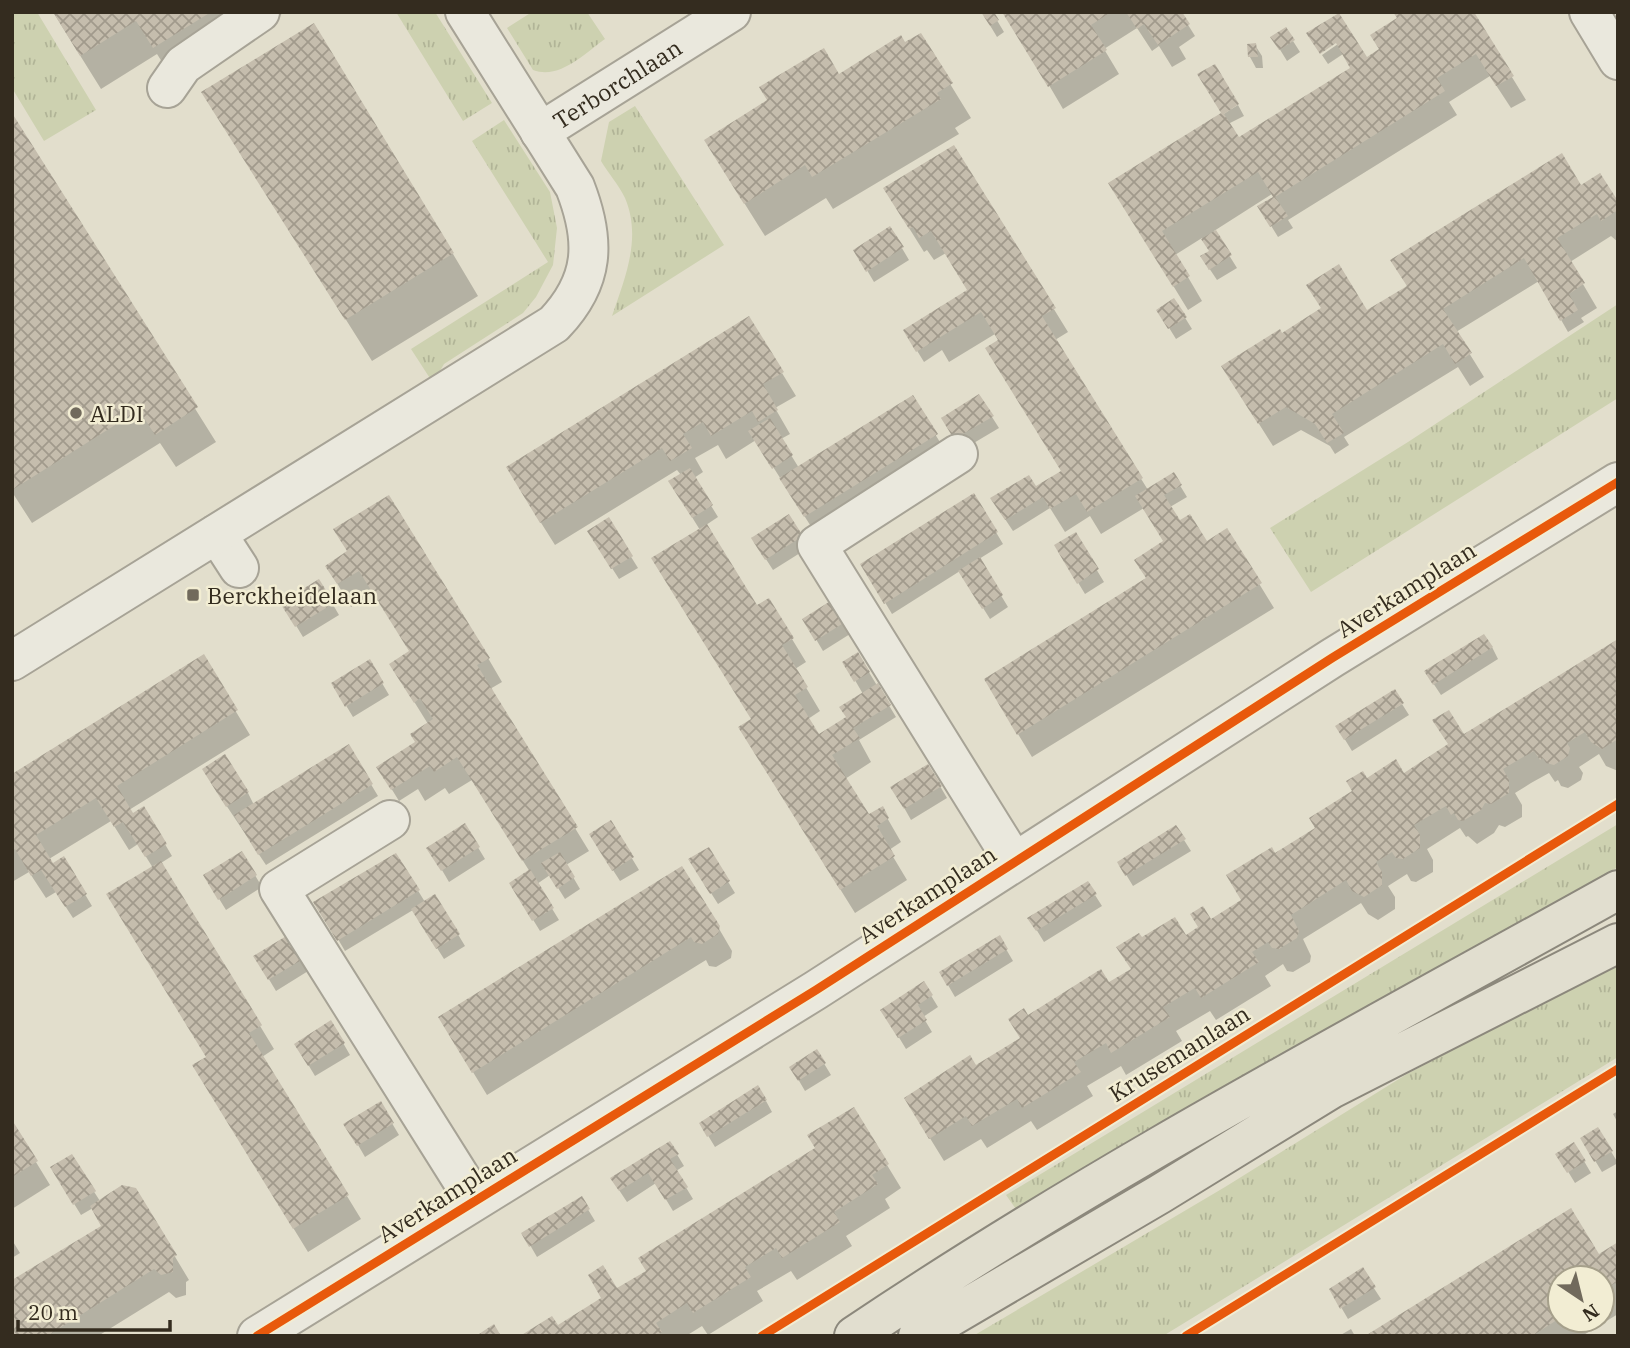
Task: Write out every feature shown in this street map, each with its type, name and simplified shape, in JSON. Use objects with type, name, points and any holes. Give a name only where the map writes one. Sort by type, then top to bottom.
[{"type":"main road","points":[[855,1336],[974,1255],[1221,1109],[1618,890]]},
{"type":"main road","points":[[918,1336],[1160,1194],[1331,1089],[1618,943]]},
{"type":"street","points":[[167,88],[183,65],[260,12]]},
{"type":"street","points":[[12,661],[554,324],[569,308],[586,276],[589,246],[585,214],[575,187],[465,12]]},
{"type":"street","name":"Terborchlaan","points":[[541,132],[731,12]]},
{"type":"street","points":[[1589,12],[1618,60]]},
{"type":"street","points":[[958,454],[817,545],[1013,860]]},
{"type":"street","name":"Averkamplaan","points":[[257,1336],[474,1199],[816,990],[1013,860],[1332,658],[1618,482]]},
{"type":"street","points":[[217,534],[239,568]]},
{"type":"street","points":[[390,820],[279,890],[474,1199]]},
{"type":"green space","points":[[12,12],[37,12],[96,110],[44,141],[12,88]]},
{"type":"green space","points":[[396,12],[435,12],[492,103],[463,121]]},
{"type":"green space","points":[[532,12],[587,12],[605,39],[572,64],[553,71],[533,70],[507,28]]},
{"type":"green space","points":[[635,106],[724,245],[612,316],[630,258],[632,228],[625,198],[601,161],[609,122]]},
{"type":"green space","points":[[504,120],[550,192],[557,228],[553,265],[536,297],[523,313],[444,364],[433,383],[411,349],[548,262],[472,141]]},
{"type":"green space","points":[[1618,304],[1618,398],[1311,592],[1270,528],[1408,442]]},
{"type":"green space","points":[[1618,824],[1618,867],[1018,1212],[1006,1195]]},
{"type":"green space","points":[[1618,963],[1618,1057],[1163,1336],[973,1336],[1225,1187],[1407,1074]]},
{"type":"building","points":[[53,12],[211,12],[153,48],[136,21],[80,56]]},
{"type":"building","points":[[981,12],[994,12],[999,20],[990,26]]},
{"type":"building","points":[[1002,12],[1111,12],[1091,25],[1107,50],[1048,87]]},
{"type":"building","points":[[1126,12],[1182,12],[1190,24],[1158,45],[1144,24],[1137,29]]},
{"type":"building","points":[[1393,12],[1474,12],[1514,76],[1496,86],[1476,54],[1437,78],[1445,91],[1275,197],[1288,216],[1270,227],[1257,206],[1273,197],[1258,172],[1162,231],[1190,276],[1173,287],[1108,183],[1221,113],[1197,74],[1215,64],[1239,104],[1224,114],[1239,137],[1350,68],[1336,43],[1320,54],[1306,33],[1339,13],[1367,57],[1379,49],[1370,35],[1397,18]]},
{"type":"building","points":[[314,23],[454,253],[345,320],[201,92]]},
{"type":"building","points":[[1286,27],[1295,40],[1279,50],[1270,37]]},
{"type":"building","points":[[921,33],[953,83],[937,93],[941,99],[812,177],[805,165],[744,204],[704,140],[767,100],[759,87],[824,48],[839,74],[901,35],[905,42]]},
{"type":"building","points":[[1256,43],[1258,57],[1248,57],[1247,44]]},
{"type":"building","points":[[12,113],[198,407],[155,435],[139,410],[12,490]]},
{"type":"building","points":[[954,145],[1056,308],[1042,316],[1143,478],[1087,512],[1076,494],[1050,509],[1043,497],[1005,520],[990,498],[1029,475],[1036,486],[1061,471],[985,348],[998,340],[981,312],[916,352],[903,330],[967,290],[931,231],[919,238],[913,227],[909,229],[883,188]]},
{"type":"building","points":[[1562,153],[1581,185],[1600,173],[1618,201],[1618,210],[1601,221],[1597,214],[1557,238],[1585,283],[1569,294],[1578,310],[1560,321],[1524,258],[1443,309],[1472,353],[1455,364],[1443,344],[1332,414],[1344,433],[1327,443],[1315,424],[1286,407],[1258,424],[1221,366],[1280,329],[1282,333],[1321,308],[1306,285],[1339,264],[1367,310],[1407,286],[1390,260]]},
{"type":"building","points":[[890,226],[904,247],[866,272],[853,250]]},
{"type":"building","points":[[1216,230],[1232,255],[1209,270],[1200,256],[1209,251],[1201,239]]},
{"type":"building","points":[[1174,298],[1187,317],[1168,329],[1156,310]]},
{"type":"building","points":[[749,316],[784,372],[763,384],[778,410],[758,422],[752,411],[711,436],[703,422],[683,434],[692,448],[670,461],[662,448],[540,523],[506,467]]},
{"type":"building","points":[[979,394],[994,416],[954,439],[941,418]]},
{"type":"building","points":[[913,395],[938,434],[804,517],[779,478]]},
{"type":"building","points":[[770,418],[793,455],[772,469],[748,431]]},
{"type":"building","points":[[690,468],[713,505],[692,518],[668,481]]},
{"type":"building","points":[[1174,472],[1182,485],[1164,495],[1180,520],[1190,514],[1207,541],[1227,528],[1262,583],[1017,735],[984,679],[1146,578],[1134,560],[1163,541],[1135,496]]},
{"type":"building","points":[[974,493],[998,532],[884,604],[860,564]]},
{"type":"building","points":[[389,495],[490,658],[477,665],[578,827],[522,861],[457,757],[434,772],[430,766],[391,790],[376,767],[415,742],[410,734],[433,719],[420,698],[414,703],[389,664],[409,651],[359,571],[337,584],[325,566],[347,551],[333,529]]},
{"type":"building","points":[[789,514],[803,536],[765,560],[751,538]]},
{"type":"building","points":[[609,517],[633,556],[611,569],[587,531]]},
{"type":"building","points":[[707,524],[757,605],[769,598],[794,638],[782,645],[808,687],[795,695],[819,734],[846,717],[839,707],[878,683],[891,705],[853,728],[860,738],[832,755],[869,814],[883,806],[889,818],[877,826],[895,856],[840,890],[738,727],[751,719],[651,558]]},
{"type":"building","points":[[1076,532],[1099,569],[1077,584],[1054,545]]},
{"type":"building","points":[[980,557],[1003,595],[982,609],[958,571]]},
{"type":"building","points":[[319,579],[334,603],[295,627],[280,603]]},
{"type":"building","points":[[840,595],[853,617],[815,641],[802,619]]},
{"type":"building","points":[[1484,634],[1493,647],[1433,685],[1424,671]]},
{"type":"building","points":[[1618,639],[1618,711],[1614,714],[1618,719],[1618,739],[1602,749],[1591,742],[1585,732],[1567,743],[1570,748],[1568,756],[1554,765],[1546,763],[1543,758],[1540,760],[1534,751],[1518,760],[1503,769],[1509,780],[1509,793],[1491,804],[1485,803],[1481,810],[1463,821],[1458,820],[1454,813],[1451,815],[1446,806],[1414,825],[1420,835],[1420,848],[1403,859],[1396,858],[1392,852],[1376,862],[1382,872],[1382,885],[1364,897],[1352,891],[1346,880],[1291,915],[1299,931],[1297,938],[1279,949],[1272,948],[1268,942],[1252,952],[1259,962],[1201,998],[1195,988],[1163,1007],[1170,1017],[1111,1053],[1106,1043],[1074,1062],[1081,1072],[1022,1108],[1017,1099],[972,1126],[966,1116],[929,1139],[904,1098],[970,1055],[976,1065],[1020,1038],[1008,1019],[1024,1008],[1028,1015],[1101,969],[1109,982],[1131,969],[1116,947],[1139,933],[1142,937],[1175,917],[1186,935],[1198,927],[1190,914],[1203,906],[1211,919],[1241,900],[1226,875],[1272,847],[1275,853],[1315,828],[1309,818],[1352,791],[1346,781],[1363,771],[1367,778],[1396,759],[1404,773],[1448,744],[1432,720],[1449,710],[1464,734]]},
{"type":"building","points":[[858,652],[870,672],[854,682],[842,662]]},
{"type":"building","points":[[204,654],[238,710],[117,786],[133,813],[144,806],[167,844],[145,857],[123,822],[114,827],[96,798],[36,835],[53,863],[64,856],[87,894],[65,907],[41,870],[31,876],[15,849],[12,851],[12,774]]},
{"type":"building","points":[[370,659],[384,683],[345,707],[331,683]]},
{"type":"building","points":[[1395,689],[1404,703],[1344,740],[1335,726]]},
{"type":"building","points":[[349,744],[373,784],[258,855],[234,815]]},
{"type":"building","points":[[225,754],[249,792],[226,807],[202,769]]},
{"type":"building","points":[[928,764],[942,786],[904,809],[890,787]]},
{"type":"building","points":[[611,820],[634,857],[612,871],[589,834]]},
{"type":"building","points":[[465,823],[480,847],[441,871],[426,848]]},
{"type":"building","points":[[1176,825],[1186,839],[1125,876],[1117,862]]},
{"type":"building","points":[[709,847],[730,881],[710,894],[688,859]]},
{"type":"building","points":[[242,851],[257,875],[218,900],[203,875]]},
{"type":"building","points":[[560,852],[575,877],[557,889],[541,863]]},
{"type":"building","points":[[396,853],[420,890],[337,941],[313,902]]},
{"type":"building","points":[[161,861],[262,1025],[249,1033],[349,1195],[293,1229],[192,1065],[206,1057],[106,894]]},
{"type":"building","points":[[682,866],[720,926],[718,934],[702,944],[694,942],[691,937],[472,1073],[438,1017]]},
{"type":"building","points":[[530,869],[554,908],[532,921],[509,883]]},
{"type":"building","points":[[1088,881],[1097,894],[1036,931],[1027,918]]},
{"type":"building","points":[[435,894],[460,934],[436,949],[411,909]]},
{"type":"building","points":[[293,932],[308,956],[268,980],[253,956]]},
{"type":"building","points":[[1000,935],[1008,949],[947,986],[939,972]]},
{"type":"building","points":[[924,981],[933,995],[918,1005],[927,1020],[898,1038],[880,1010]]},
{"type":"building","points":[[331,1020],[345,1043],[308,1066],[294,1044]]},
{"type":"building","points":[[817,1049],[826,1063],[798,1081],[789,1067]]},
{"type":"building","points":[[758,1085],[767,1100],[707,1137],[699,1123]]},
{"type":"building","points":[[381,1101],[394,1123],[357,1146],[343,1124]]},
{"type":"building","points":[[854,1107],[889,1164],[872,1175],[878,1184],[834,1212],[840,1222],[782,1258],[776,1248],[745,1267],[751,1277],[693,1313],[687,1303],[656,1323],[662,1332],[657,1336],[520,1336],[552,1316],[558,1325],[601,1298],[588,1275],[603,1265],[617,1288],[646,1271],[638,1258],[815,1148],[807,1135]]},
{"type":"building","points":[[12,1120],[38,1161],[12,1177]]},
{"type":"building","points":[[1598,1127],[1613,1151],[1594,1162],[1580,1138]]},
{"type":"building","points":[[670,1141],[679,1154],[670,1159],[688,1187],[665,1200],[648,1173],[619,1191],[610,1178]]},
{"type":"building","points":[[1574,1142],[1586,1161],[1567,1173],[1555,1154]]},
{"type":"building","points":[[72,1154],[96,1191],[73,1205],[50,1167]]},
{"type":"building","points":[[122,1185],[136,1188],[177,1255],[173,1258],[173,1272],[161,1275],[154,1269],[47,1336],[12,1336],[12,1280],[101,1226],[90,1206]]},
{"type":"building","points":[[582,1196],[590,1209],[529,1247],[521,1233]]},
{"type":"building","points":[[1571,1208],[1599,1254],[1618,1242],[1618,1287],[1616,1264],[1546,1264],[1546,1327],[1532,1336],[1365,1336]]},
{"type":"building","points":[[1363,1267],[1376,1287],[1340,1309],[1329,1289]]},
{"type":"building","points":[[494,1324],[501,1336],[476,1336]]},
{"type":"cycle path","points":[[257,1336],[816,990],[1332,658],[1618,482]]},
{"type":"cycle path","name":"Krusemanlaan","points":[[762,1336],[1618,804]]},
{"type":"cycle path","points":[[1186,1336],[1618,1069]]},
{"type":"place","name":"ALDI","points":[[76,413]]},
{"type":"place","name":"Berckheidelaan","points":[[193,595]]}]
